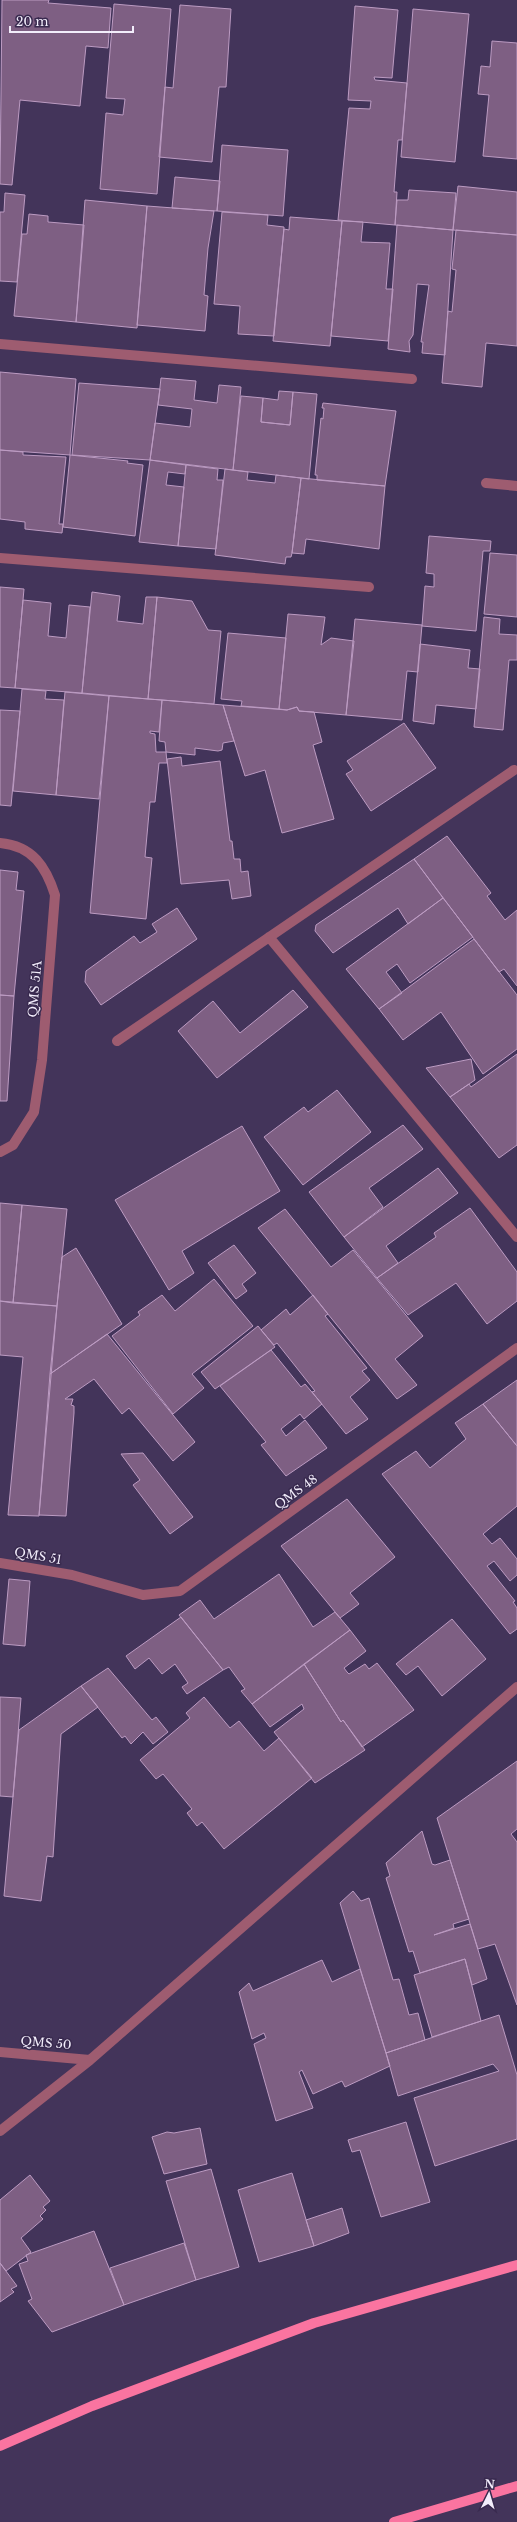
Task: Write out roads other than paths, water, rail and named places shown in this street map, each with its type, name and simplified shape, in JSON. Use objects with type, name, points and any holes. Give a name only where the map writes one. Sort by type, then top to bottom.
[{"type":"main road","points":[[0,2446],[92,2406],[314,2323],[517,2265]]},
{"type":"main road","points":[[394,2522],[517,2486]]},
{"type":"street","points":[[0,344],[412,379]]},
{"type":"street","points":[[486,483],[517,486]]},
{"type":"street","points":[[0,558],[370,587]]},
{"type":"street","points":[[117,1041],[514,770]]},
{"type":"street","name":"QMS 51A","points":[[0,843],[18,847],[34,856],[48,873],[55,896],[42,1060],[34,1112],[13,1145],[0,1152]]},
{"type":"street","points":[[269,937],[517,1237]]},
{"type":"street","name":"QMS 48","points":[[72,1575],[143,1595],[180,1591],[517,1348]]},
{"type":"street","name":"QMS 51","points":[[0,1562],[72,1575]]},
{"type":"street","points":[[0,2131],[90,2060],[517,1687]]},
{"type":"street","name":"QMS 50","points":[[0,2052],[90,2060]]}]
